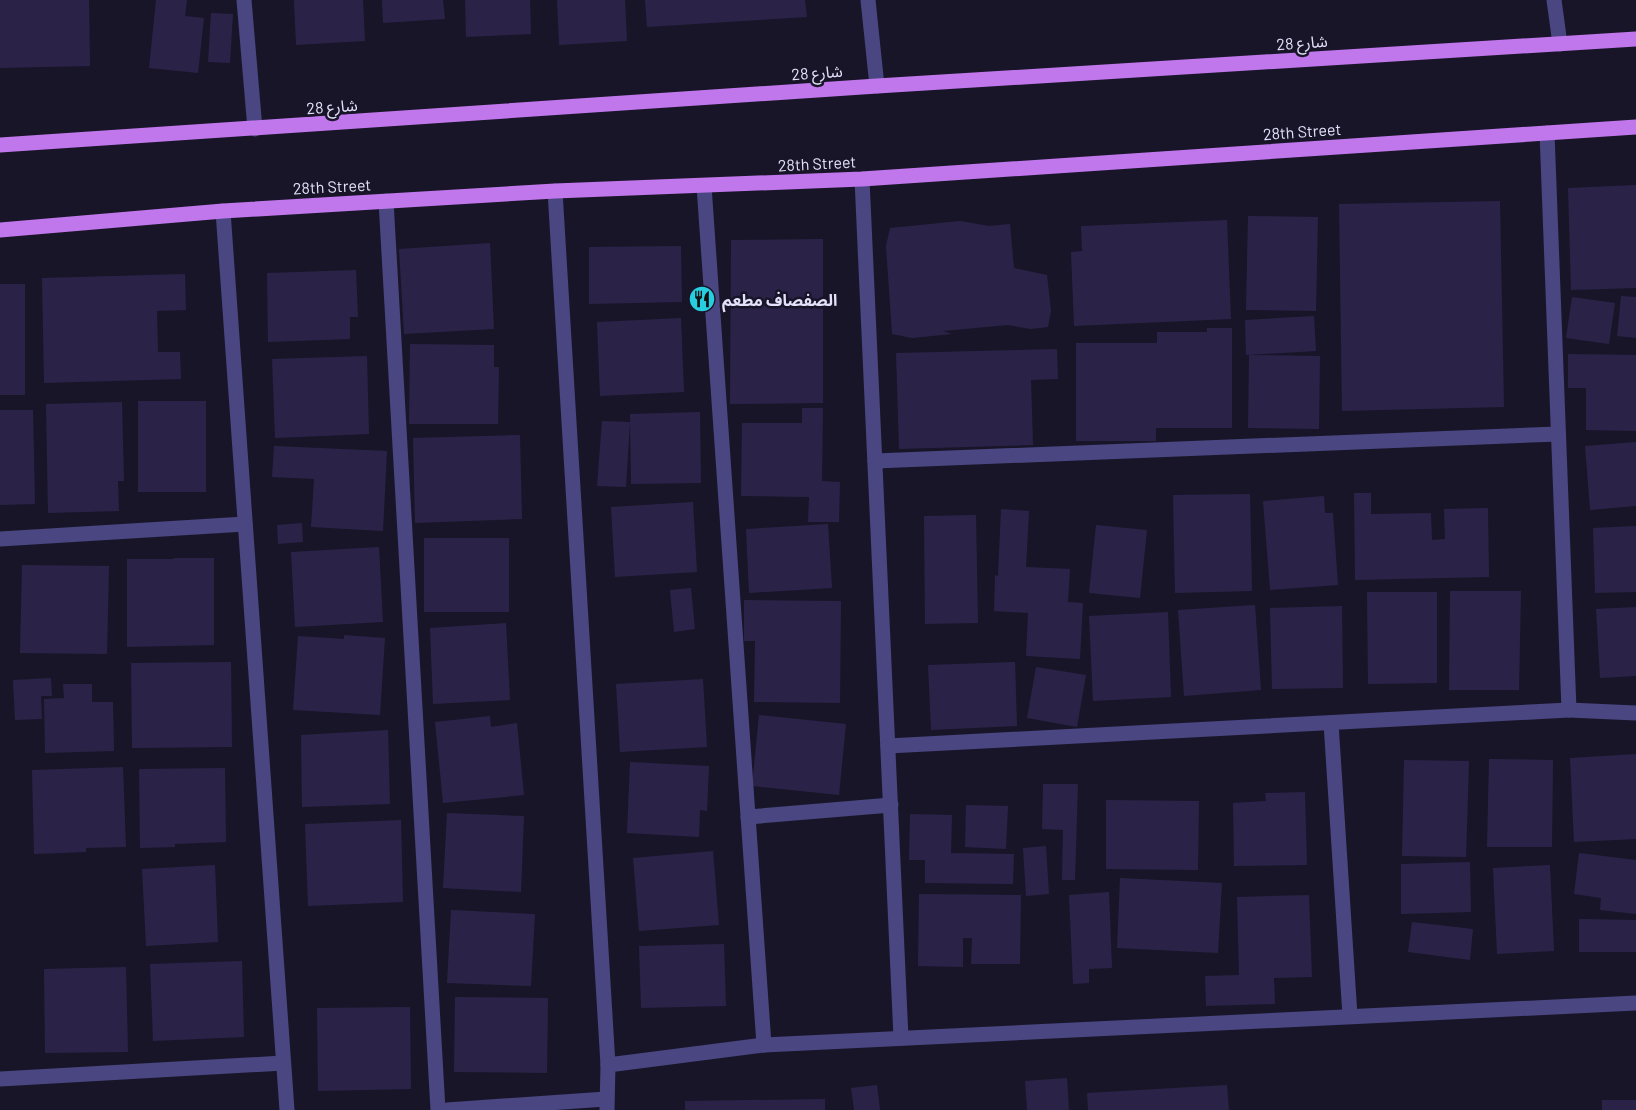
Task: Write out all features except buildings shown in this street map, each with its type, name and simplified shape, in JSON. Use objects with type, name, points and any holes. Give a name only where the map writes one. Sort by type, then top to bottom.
[{"type":"main road","name":"شارع 28","points":[[0,145],[1636,38]]},
{"type":"main road","name":"28th Street","points":[[0,230],[224,211],[555,191],[862,179],[1636,127]]},
{"type":"street","points":[[244,0],[255,129]]},
{"type":"street","points":[[868,0],[877,86]]},
{"type":"street","points":[[1554,0],[1560,44]]},
{"type":"street","points":[[1548,133],[1569,710]]},
{"type":"street","points":[[862,179],[901,1038]]},
{"type":"street","points":[[704,186],[764,1045]]},
{"type":"street","points":[[447,1110],[606,1104],[608,1065],[555,191]]},
{"type":"street","points":[[386,201],[438,1110]]},
{"type":"street","points":[[224,211],[287,1110]]},
{"type":"street","points":[[875,461],[1558,434]]},
{"type":"street","points":[[0,539],[245,524]]},
{"type":"street","points":[[888,746],[1569,710],[1636,713]]},
{"type":"street","points":[[1331,723],[1350,1017]]},
{"type":"street","points":[[748,817],[891,805]]},
{"type":"street","points":[[608,1065],[764,1045],[1636,1003]]},
{"type":"street","points":[[0,1079],[284,1063]]},
{"type":"place","name":"الصفصاف مطعم","points":[[702,299]]}]
